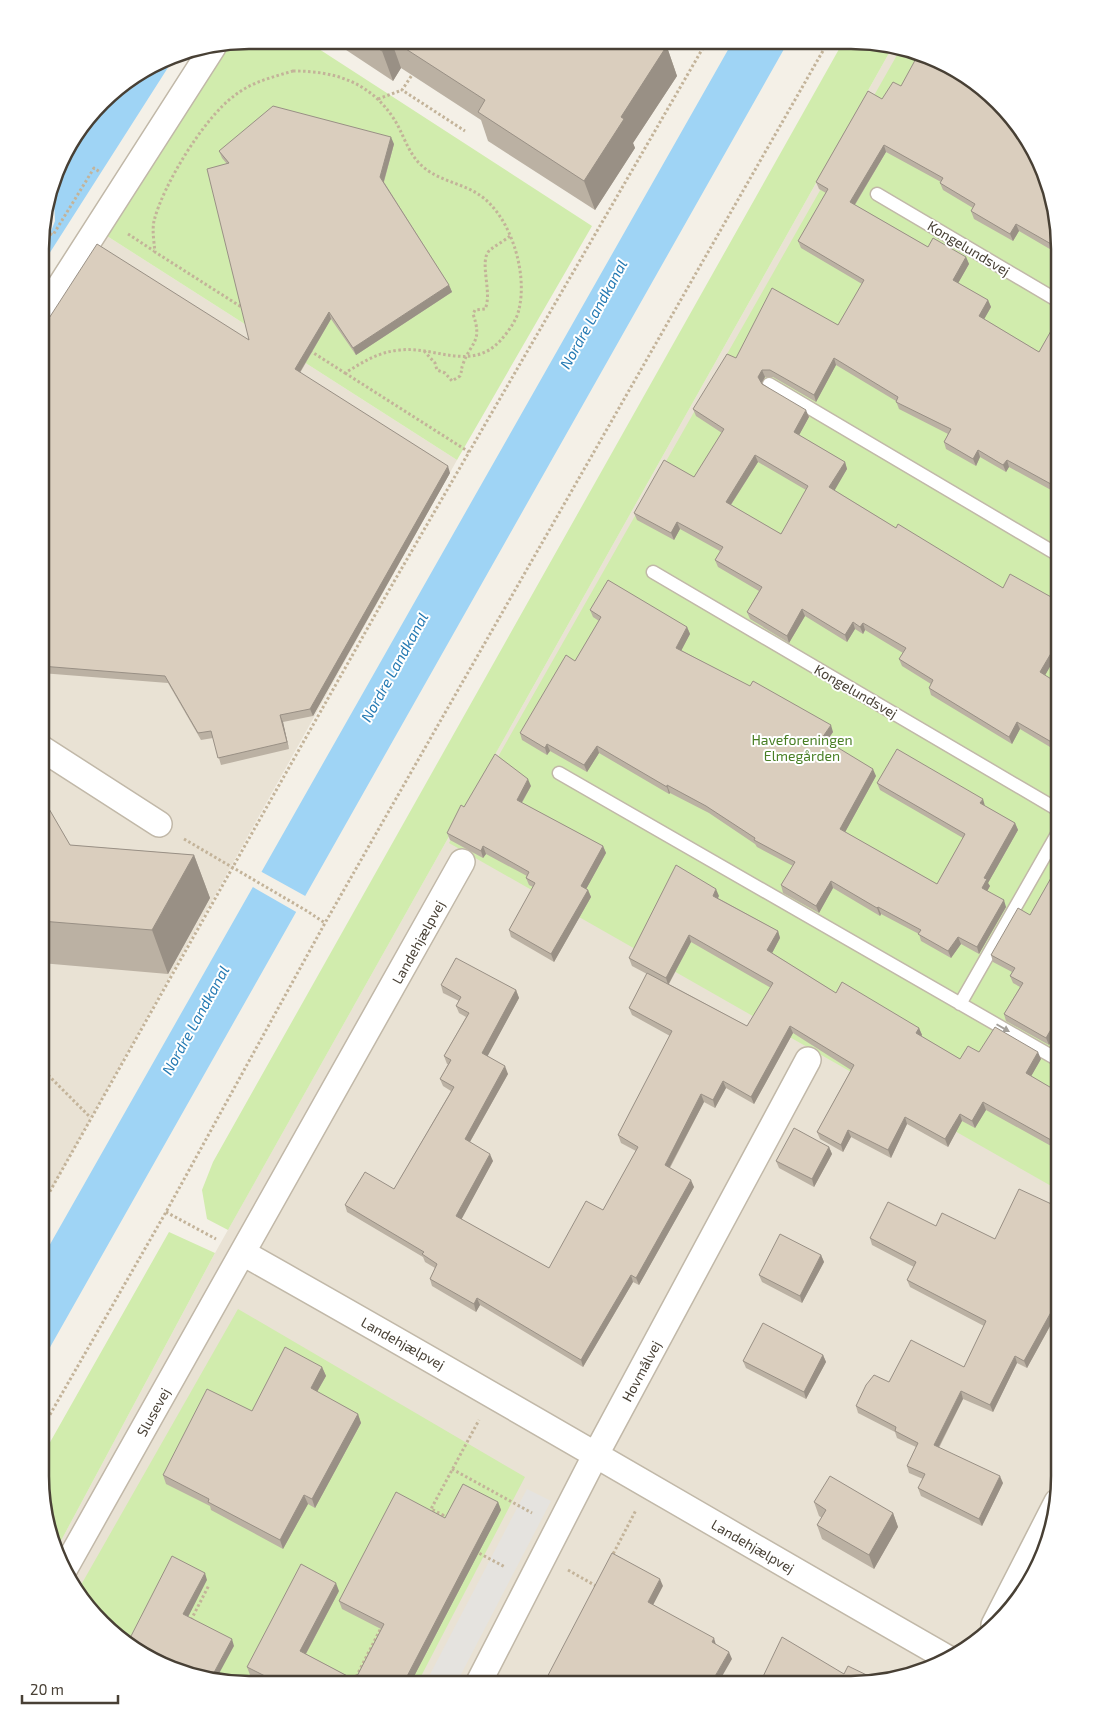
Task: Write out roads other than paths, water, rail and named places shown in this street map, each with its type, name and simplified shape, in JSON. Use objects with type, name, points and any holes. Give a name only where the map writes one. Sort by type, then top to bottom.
[{"type":"street","points":[[49,303],[209,53]]},
{"type":"street","points":[[49,753],[160,824]]},
{"type":"street","name":"Landehjælpvej","points":[[462,862],[243,1254],[458,1373],[648,1487],[941,1655]]},
{"type":"street","name":"Hovmålvej","points":[[482,1676],[560,1528],[595,1456],[808,1060]]},
{"type":"street","name":"Slusevej","points":[[68,1562],[219,1293],[243,1254]]},
{"type":"street","points":[[1005,1604],[1044,1527]]},
{"type":"lane","name":"Kongelundsvej","points":[[877,194],[1051,297]]},
{"type":"lane","points":[[769,384],[1051,551]]},
{"type":"lane","name":"Kongelundsvej","points":[[652,572],[1051,806]]},
{"type":"lane","points":[[559,772],[1051,1056]]},
{"type":"lane","points":[[960,1004],[1051,845]]},
{"type":"water","name":"Nordre Landkanal","points":[[728,49],[784,49],[49,1349],[49,1246]]},
{"type":"water","points":[[169,66],[49,254],[50,223],[59,185],[69,161],[90,127],[107,107],[127,90]]},
{"type":"park label","name":"Haveforeningen Elmegården","points":[[802,748]]}]
